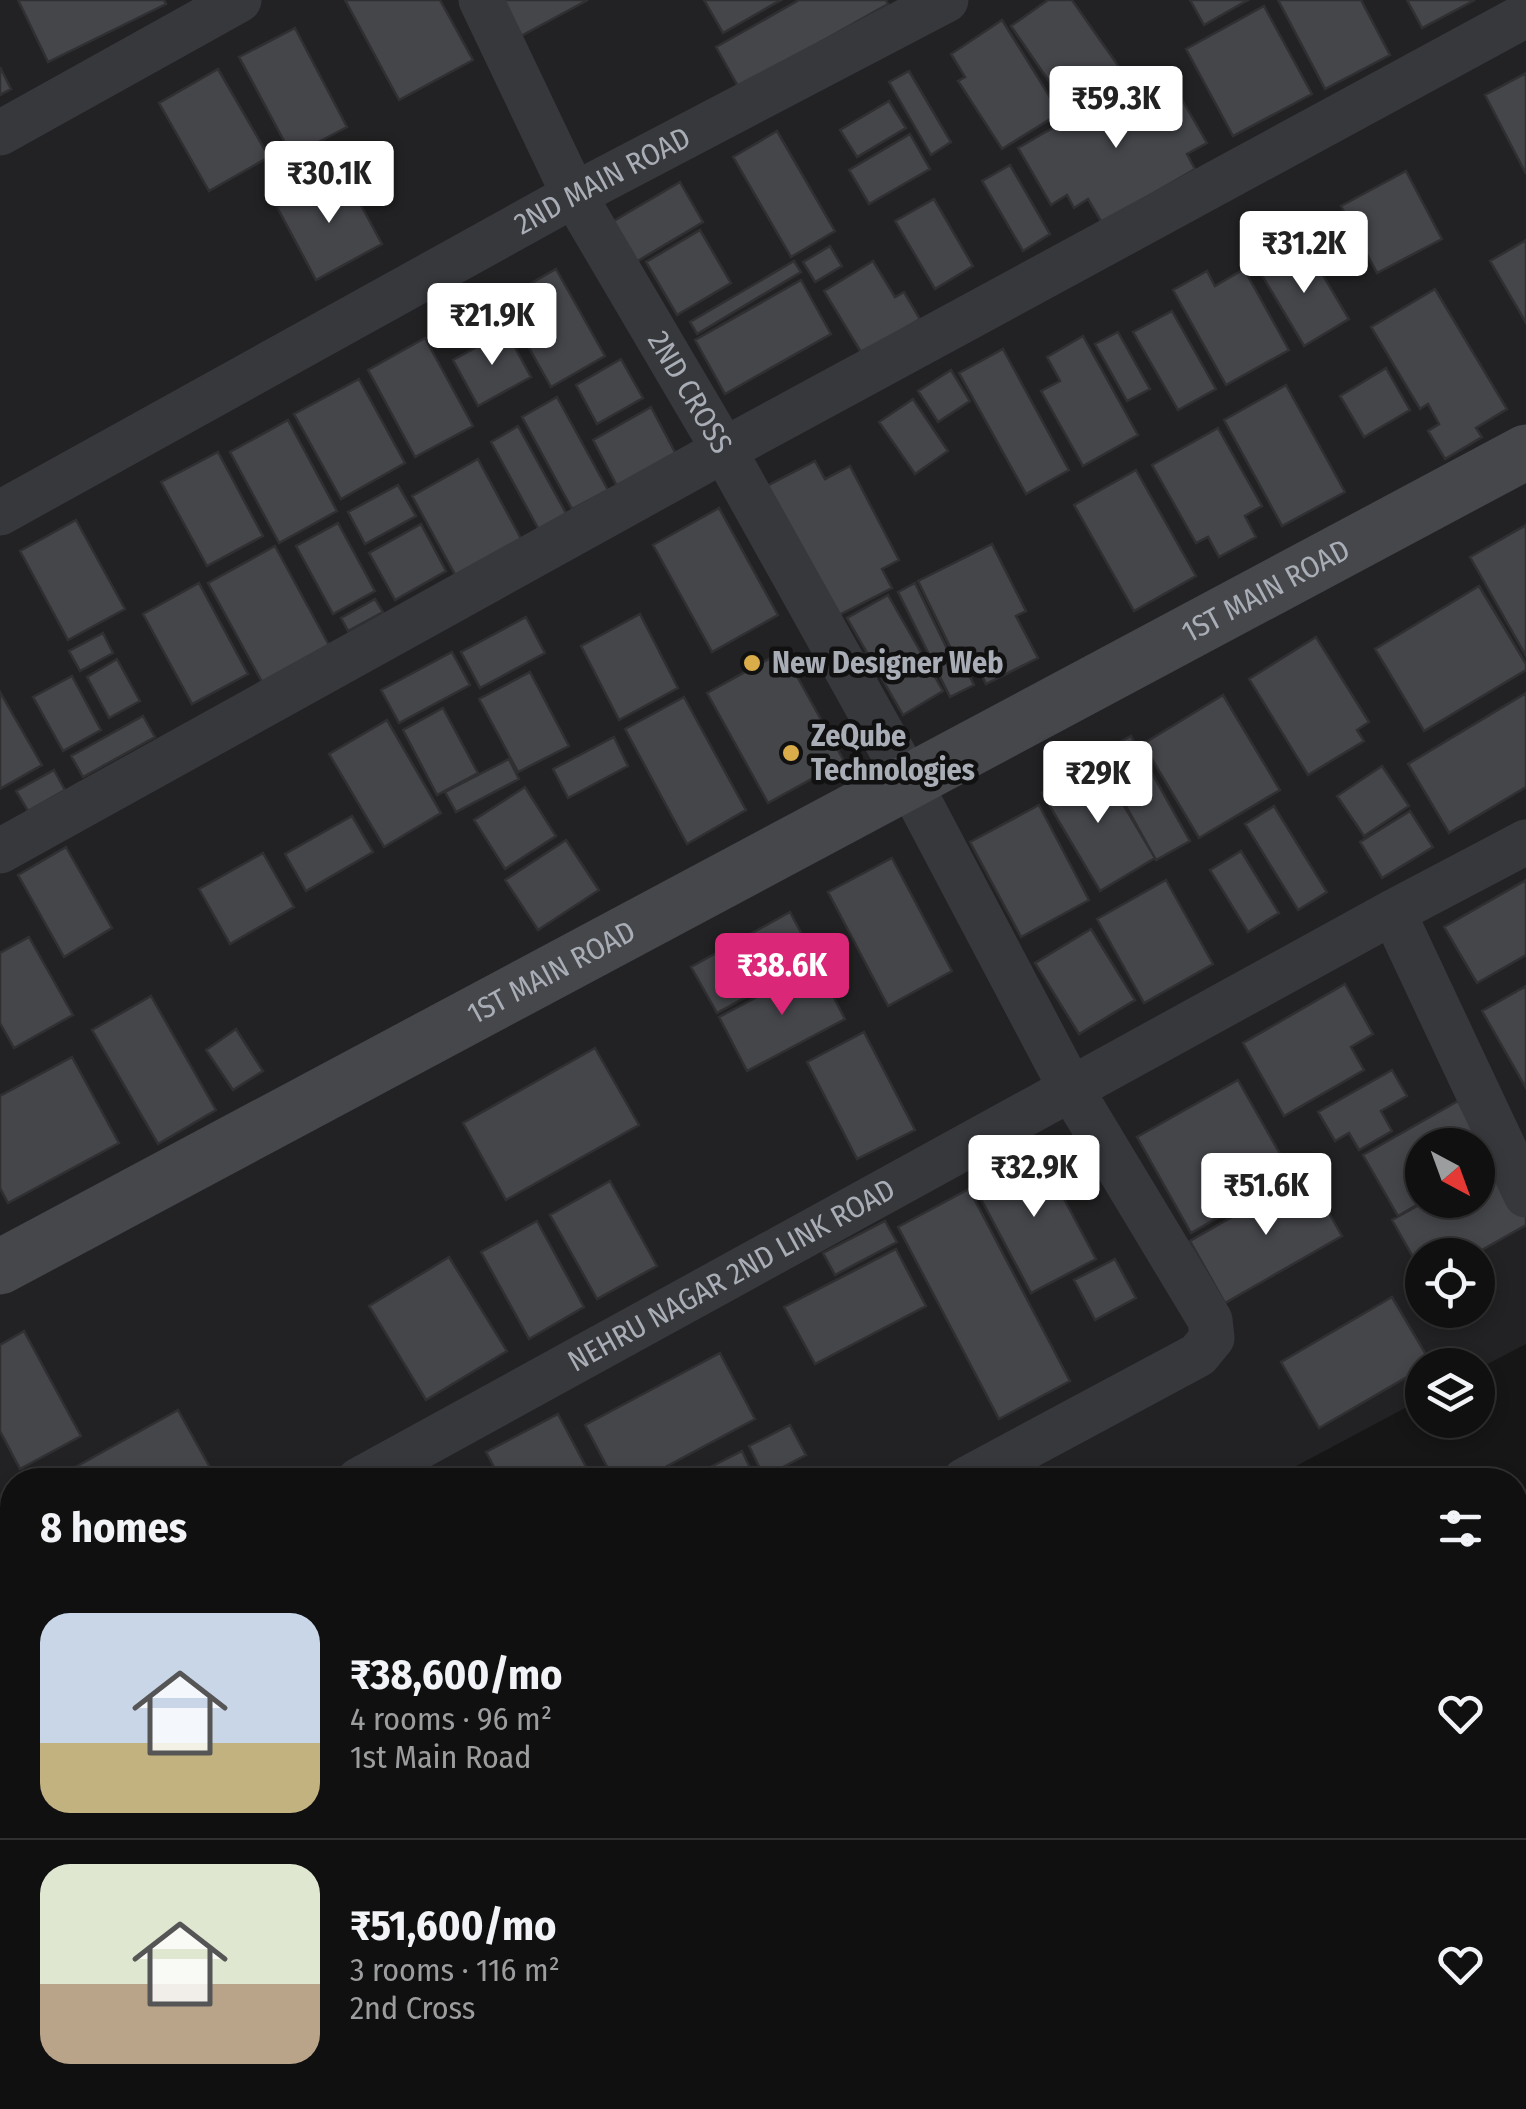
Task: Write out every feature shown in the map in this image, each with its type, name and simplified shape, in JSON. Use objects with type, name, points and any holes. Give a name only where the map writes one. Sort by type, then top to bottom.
[{"type":"street","points":[[0,132],[189,12],[238,0]]},
{"type":"street","name":"2ND CROSS","points":[[481,0],[574,195],[724,450],[908,780],[1071,1089]]},
{"type":"street","name":"2ND MAIN ROAD","points":[[0,513],[574,195],[946,0]]},
{"type":"street","points":[[0,851],[724,450],[1526,15]]},
{"type":"street","name":"1ST MAIN ROAD","points":[[0,1268],[1526,452]]},
{"type":"street","name":"NEHRU NAGAR 2ND LINK ROAD","points":[[381,1468],[1526,842]]},
{"type":"street","points":[[1393,912],[1526,1195]]},
{"type":"street","points":[[988,1468],[1198,1356],[1212,1338],[1210,1320],[1071,1089]]},
{"type":"shaded area","points":[[0,0],[1526,0],[1526,1344],[1495,1360],[1495,1348],[1405,1348],[1405,1408],[1293,1468],[0,1468]]},
{"type":"building","points":[[18,0],[164,0],[166,4],[48,62]]},
{"type":"building","points":[[345,0],[440,0],[473,60],[399,100]]},
{"type":"building","points":[[500,0],[588,0],[519,37]]},
{"type":"building","points":[[704,0],[781,0],[723,33]]},
{"type":"building","points":[[799,0],[886,0],[888,4],[739,88],[716,47]]},
{"type":"building","points":[[1048,0],[1072,0],[1124,74],[1070,112],[1011,26]]},
{"type":"building","points":[[1190,0],[1248,0],[1204,25]]},
{"type":"building","points":[[1278,0],[1361,0],[1390,55],[1325,89]]},
{"type":"building","points":[[1407,0],[1475,0],[1422,28]]},
{"type":"building","points":[[1264,6],[1312,94],[1233,136],[1186,49]]},
{"type":"building","points":[[1002,20],[1060,113],[1002,149],[958,81],[965,77],[951,54]]},
{"type":"building","points":[[295,28],[347,127],[292,156],[239,57]]},
{"type":"building","points":[[0,67],[11,89],[0,95]]},
{"type":"building","points":[[218,69],[269,157],[209,191],[159,103]]},
{"type":"building","points":[[909,71],[951,142],[931,155],[889,82]]},
{"type":"building","points":[[1526,73],[1526,174],[1485,95]]},
{"type":"building","points":[[1132,82],[1144,102],[1173,84],[1207,143],[1187,154],[1195,169],[1102,223],[1088,199],[1074,208],[1067,195],[1051,205],[1018,148]]},
{"type":"building","points":[[889,101],[906,128],[857,157],[840,130]]},
{"type":"building","points":[[777,131],[835,231],[791,257],[733,157]]},
{"type":"building","points":[[910,134],[930,169],[869,204],[849,170]]},
{"type":"building","points":[[1010,165],[1050,234],[1023,251],[982,181]]},
{"type":"building","points":[[1406,171],[1442,239],[1377,273],[1341,206]]},
{"type":"building","points":[[343,172],[382,244],[316,280],[277,207]]},
{"type":"building","points":[[680,182],[703,222],[636,262],[612,222]]},
{"type":"building","points":[[934,199],[973,266],[935,289],[895,221]]},
{"type":"building","points":[[700,230],[731,283],[677,315],[646,262]]},
{"type":"building","points":[[1526,240],[1526,323],[1490,261]]},
{"type":"building","points":[[1305,245],[1349,319],[1304,346],[1260,272]]},
{"type":"building","points":[[830,246],[842,266],[815,282],[803,262]]},
{"type":"building","points":[[794,261],[801,272],[697,334],[690,322]]},
{"type":"building","points":[[873,261],[895,297],[904,292],[920,319],[862,354],[824,291]]},
{"type":"building","points":[[556,269],[605,356],[551,387],[502,300]]},
{"type":"building","points":[[1244,269],[1289,350],[1226,385],[1173,290],[1207,271],[1215,286]]},
{"type":"building","points":[[801,280],[831,334],[725,394],[695,340]]},
{"type":"building","points":[[1435,289],[1507,409],[1476,428],[1482,437],[1445,459],[1428,431],[1439,424],[1428,404],[1420,409],[1371,327]]},
{"type":"building","points":[[1172,311],[1216,389],[1178,410],[1133,332]]},
{"type":"building","points":[[506,331],[531,377],[478,406],[453,360]]},
{"type":"building","points":[[1118,332],[1150,389],[1127,401],[1095,344]]},
{"type":"building","points":[[1083,336],[1138,435],[1083,466],[1041,391],[1060,381],[1047,357]]},
{"type":"building","points":[[425,338],[473,426],[415,457],[368,370]]},
{"type":"building","points":[[1003,349],[1069,470],[1026,494],[959,373]]},
{"type":"building","points":[[621,359],[643,398],[597,424],[576,385]]},
{"type":"building","points":[[1386,368],[1410,410],[1364,437],[1340,396]]},
{"type":"building","points":[[951,370],[970,401],[938,422],[918,391]]},
{"type":"building","points":[[359,379],[405,463],[341,499],[294,414]]},
{"type":"building","points":[[1286,385],[1345,492],[1282,526],[1224,420]]},
{"type":"building","points":[[557,397],[608,490],[572,509],[522,417]]},
{"type":"building","points":[[913,399],[948,451],[915,474],[879,422]]},
{"type":"building","points":[[651,407],[677,456],[618,488],[593,440]]},
{"type":"building","points":[[288,420],[337,511],[279,543],[230,452]]},
{"type":"building","points":[[518,426],[567,515],[539,530],[491,442]]},
{"type":"building","points":[[1218,428],[1262,506],[1245,516],[1256,537],[1219,557],[1208,537],[1196,543],[1152,465]]},
{"type":"building","points":[[218,452],[263,536],[207,566],[161,482]]},
{"type":"building","points":[[478,459],[524,544],[458,580],[412,496]]},
{"type":"building","points":[[815,461],[825,479],[850,466],[899,560],[882,569],[892,588],[835,617],[763,488]]},
{"type":"building","points":[[1136,470],[1196,576],[1134,611],[1074,505]]},
{"type":"building","points":[[398,485],[416,516],[365,544],[348,512]]},
{"type":"building","points":[[719,508],[778,615],[712,652],[653,545]]},
{"type":"building","points":[[76,520],[125,609],[68,640],[20,551]]},
{"type":"building","points":[[338,523],[375,591],[333,614],[296,546]]},
{"type":"building","points":[[421,524],[446,571],[395,600],[369,553]]},
{"type":"building","points":[[1526,525],[1526,656],[1470,557]]},
{"type":"building","points":[[992,544],[1026,611],[1016,616],[1038,658],[986,684],[969,649],[955,657],[918,581]]},
{"type":"building","points":[[275,546],[329,645],[262,682],[208,583]]},
{"type":"building","points":[[199,583],[248,674],[192,704],[143,614]]},
{"type":"building","points":[[915,583],[952,659],[960,656],[974,685],[950,697],[898,592]]},
{"type":"building","points":[[1479,586],[1526,670],[1424,731],[1375,649]]},
{"type":"building","points":[[888,595],[943,691],[903,715],[847,618]]},
{"type":"building","points":[[375,599],[383,612],[348,631],[341,618]]},
{"type":"building","points":[[640,614],[678,688],[619,720],[581,646]]},
{"type":"building","points":[[526,617],[545,653],[480,688],[461,652]]},
{"type":"building","points":[[103,633],[113,653],[80,671],[69,651]]},
{"type":"building","points":[[1316,637],[1369,722],[1357,730],[1364,741],[1308,775],[1249,679]]},
{"type":"building","points":[[783,651],[844,761],[768,803],[707,693]]},
{"type":"building","points":[[452,652],[470,685],[399,723],[381,690]]},
{"type":"building","points":[[117,659],[140,701],[109,718],[87,677]]},
{"type":"building","points":[[530,672],[569,746],[518,772],[479,699]]},
{"type":"building","points":[[72,676],[101,730],[63,751],[33,697]]},
{"type":"building","points":[[0,692],[42,765],[0,789]]},
{"type":"building","points":[[1526,693],[1526,787],[1449,833],[1408,764]]},
{"type":"building","points":[[1223,695],[1280,790],[1199,838],[1143,744]]},
{"type":"building","points":[[684,697],[746,810],[687,844],[625,729]]},
{"type":"building","points":[[443,708],[478,773],[437,795],[403,730]]},
{"type":"building","points":[[143,716],[155,737],[83,777],[71,756]]},
{"type":"building","points":[[387,720],[441,813],[384,847],[329,754]]},
{"type":"building","points":[[1131,736],[1190,841],[1156,860],[1097,754]]},
{"type":"building","points":[[614,737],[628,766],[568,798],[553,769]]},
{"type":"building","points":[[509,759],[519,779],[456,812],[445,792]]},
{"type":"building","points":[[1097,760],[1155,858],[1100,891],[1042,793]]},
{"type":"building","points":[[1382,766],[1409,806],[1364,836],[1337,796]]},
{"type":"building","points":[[54,770],[65,790],[28,811],[16,791]]},
{"type":"building","points":[[525,787],[556,836],[505,869],[474,820]]},
{"type":"building","points":[[1039,805],[1089,900],[1021,937],[970,842]]},
{"type":"building","points":[[1274,806],[1327,892],[1298,910],[1245,824]]},
{"type":"building","points":[[1410,811],[1433,847],[1382,878],[1360,842]]},
{"type":"building","points":[[352,816],[373,852],[306,891],[285,854]]},
{"type":"building","points":[[566,840],[599,890],[538,930],[505,880]]},
{"type":"building","points":[[66,847],[112,928],[64,957],[18,875]]},
{"type":"building","points":[[1241,851],[1279,913],[1248,932],[1210,870]]},
{"type":"building","points":[[263,853],[294,907],[230,944],[199,889]]},
{"type":"building","points":[[892,858],[952,971],[888,1006],[828,892]]},
{"type":"building","points":[[1166,880],[1213,964],[1144,1003],[1097,919]]},
{"type":"building","points":[[1526,880],[1526,955],[1477,983],[1444,927]]},
{"type":"building","points":[[790,912],[815,959],[717,1013],[691,967]]},
{"type":"building","points":[[1091,929],[1135,1000],[1079,1034],[1035,963]]},
{"type":"building","points":[[29,937],[73,1015],[14,1048],[0,1023],[0,953]]},
{"type":"building","points":[[817,965],[845,1019],[747,1071],[719,1017]]},
{"type":"building","points":[[1345,984],[1373,1034],[1351,1047],[1364,1070],[1284,1116],[1243,1043]]},
{"type":"building","points":[[1526,986],[1526,1088],[1482,1011]]},
{"type":"building","points":[[151,996],[216,1110],[158,1144],[92,1030]]},
{"type":"building","points":[[236,1029],[263,1071],[233,1090],[206,1050]]},
{"type":"building","points":[[864,1032],[915,1130],[857,1159],[807,1062]]},
{"type":"building","points":[[595,1048],[639,1125],[506,1200],[463,1123]]},
{"type":"building","points":[[72,1057],[119,1143],[8,1203],[0,1188],[0,1096]]},
{"type":"building","points":[[1392,1070],[1407,1096],[1381,1111],[1392,1131],[1359,1150],[1349,1133],[1335,1141],[1318,1112]]},
{"type":"building","points":[[1238,1080],[1292,1175],[1191,1233],[1137,1137]]},
{"type":"building","points":[[1458,1101],[1473,1128],[1410,1128]]},
{"type":"building","points":[[1405,1131],[1405,1212],[1398,1216],[1363,1155]]},
{"type":"building","points":[[1037,1148],[1096,1259],[1031,1293],[972,1182]]},
{"type":"building","points":[[1495,1161],[1526,1215],[1526,1225],[1495,1243],[1495,1238],[1405,1238],[1405,1243],[1392,1220],[1405,1213],[1405,1218],[1495,1218]]},
{"type":"building","points":[[1307,1174],[1342,1236],[1225,1303],[1190,1241]]},
{"type":"building","points":[[610,1181],[657,1266],[597,1299],[550,1215]]},
{"type":"building","points":[[969,1189],[1070,1381],[999,1419],[898,1227]]},
{"type":"building","points":[[537,1221],[584,1307],[529,1339],[481,1252]]},
{"type":"building","points":[[885,1221],[897,1242],[835,1275],[823,1253]]},
{"type":"building","points":[[896,1249],[926,1306],[815,1364],[784,1307]]},
{"type":"building","points":[[449,1257],[507,1351],[426,1400],[369,1306]]},
{"type":"building","points":[[1115,1259],[1136,1298],[1095,1320],[1074,1280]]},
{"type":"building","points":[[1392,1297],[1405,1319],[1405,1328],[1410,1328],[1422,1348],[1405,1348],[1405,1378],[1319,1428],[1281,1362]]},
{"type":"building","points":[[24,1331],[81,1436],[22,1468],[0,1431],[0,1345]]},
{"type":"building","points":[[720,1353],[755,1419],[663,1468],[608,1468],[585,1425]]},
{"type":"building","points":[[178,1410],[210,1468],[74,1468]]},
{"type":"building","points":[[558,1414],[587,1468],[495,1468],[486,1452]]},
{"type":"building","points":[[790,1425],[806,1455],[781,1468],[760,1468],[749,1446]]},
{"type":"building","points":[[742,1451],[750,1468],[709,1468]]},
{"type":"place","name":"New Designer Web","points":[[752,663]]},
{"type":"place","name":"ZeQube Technologies","points":[[791,753]]}]
